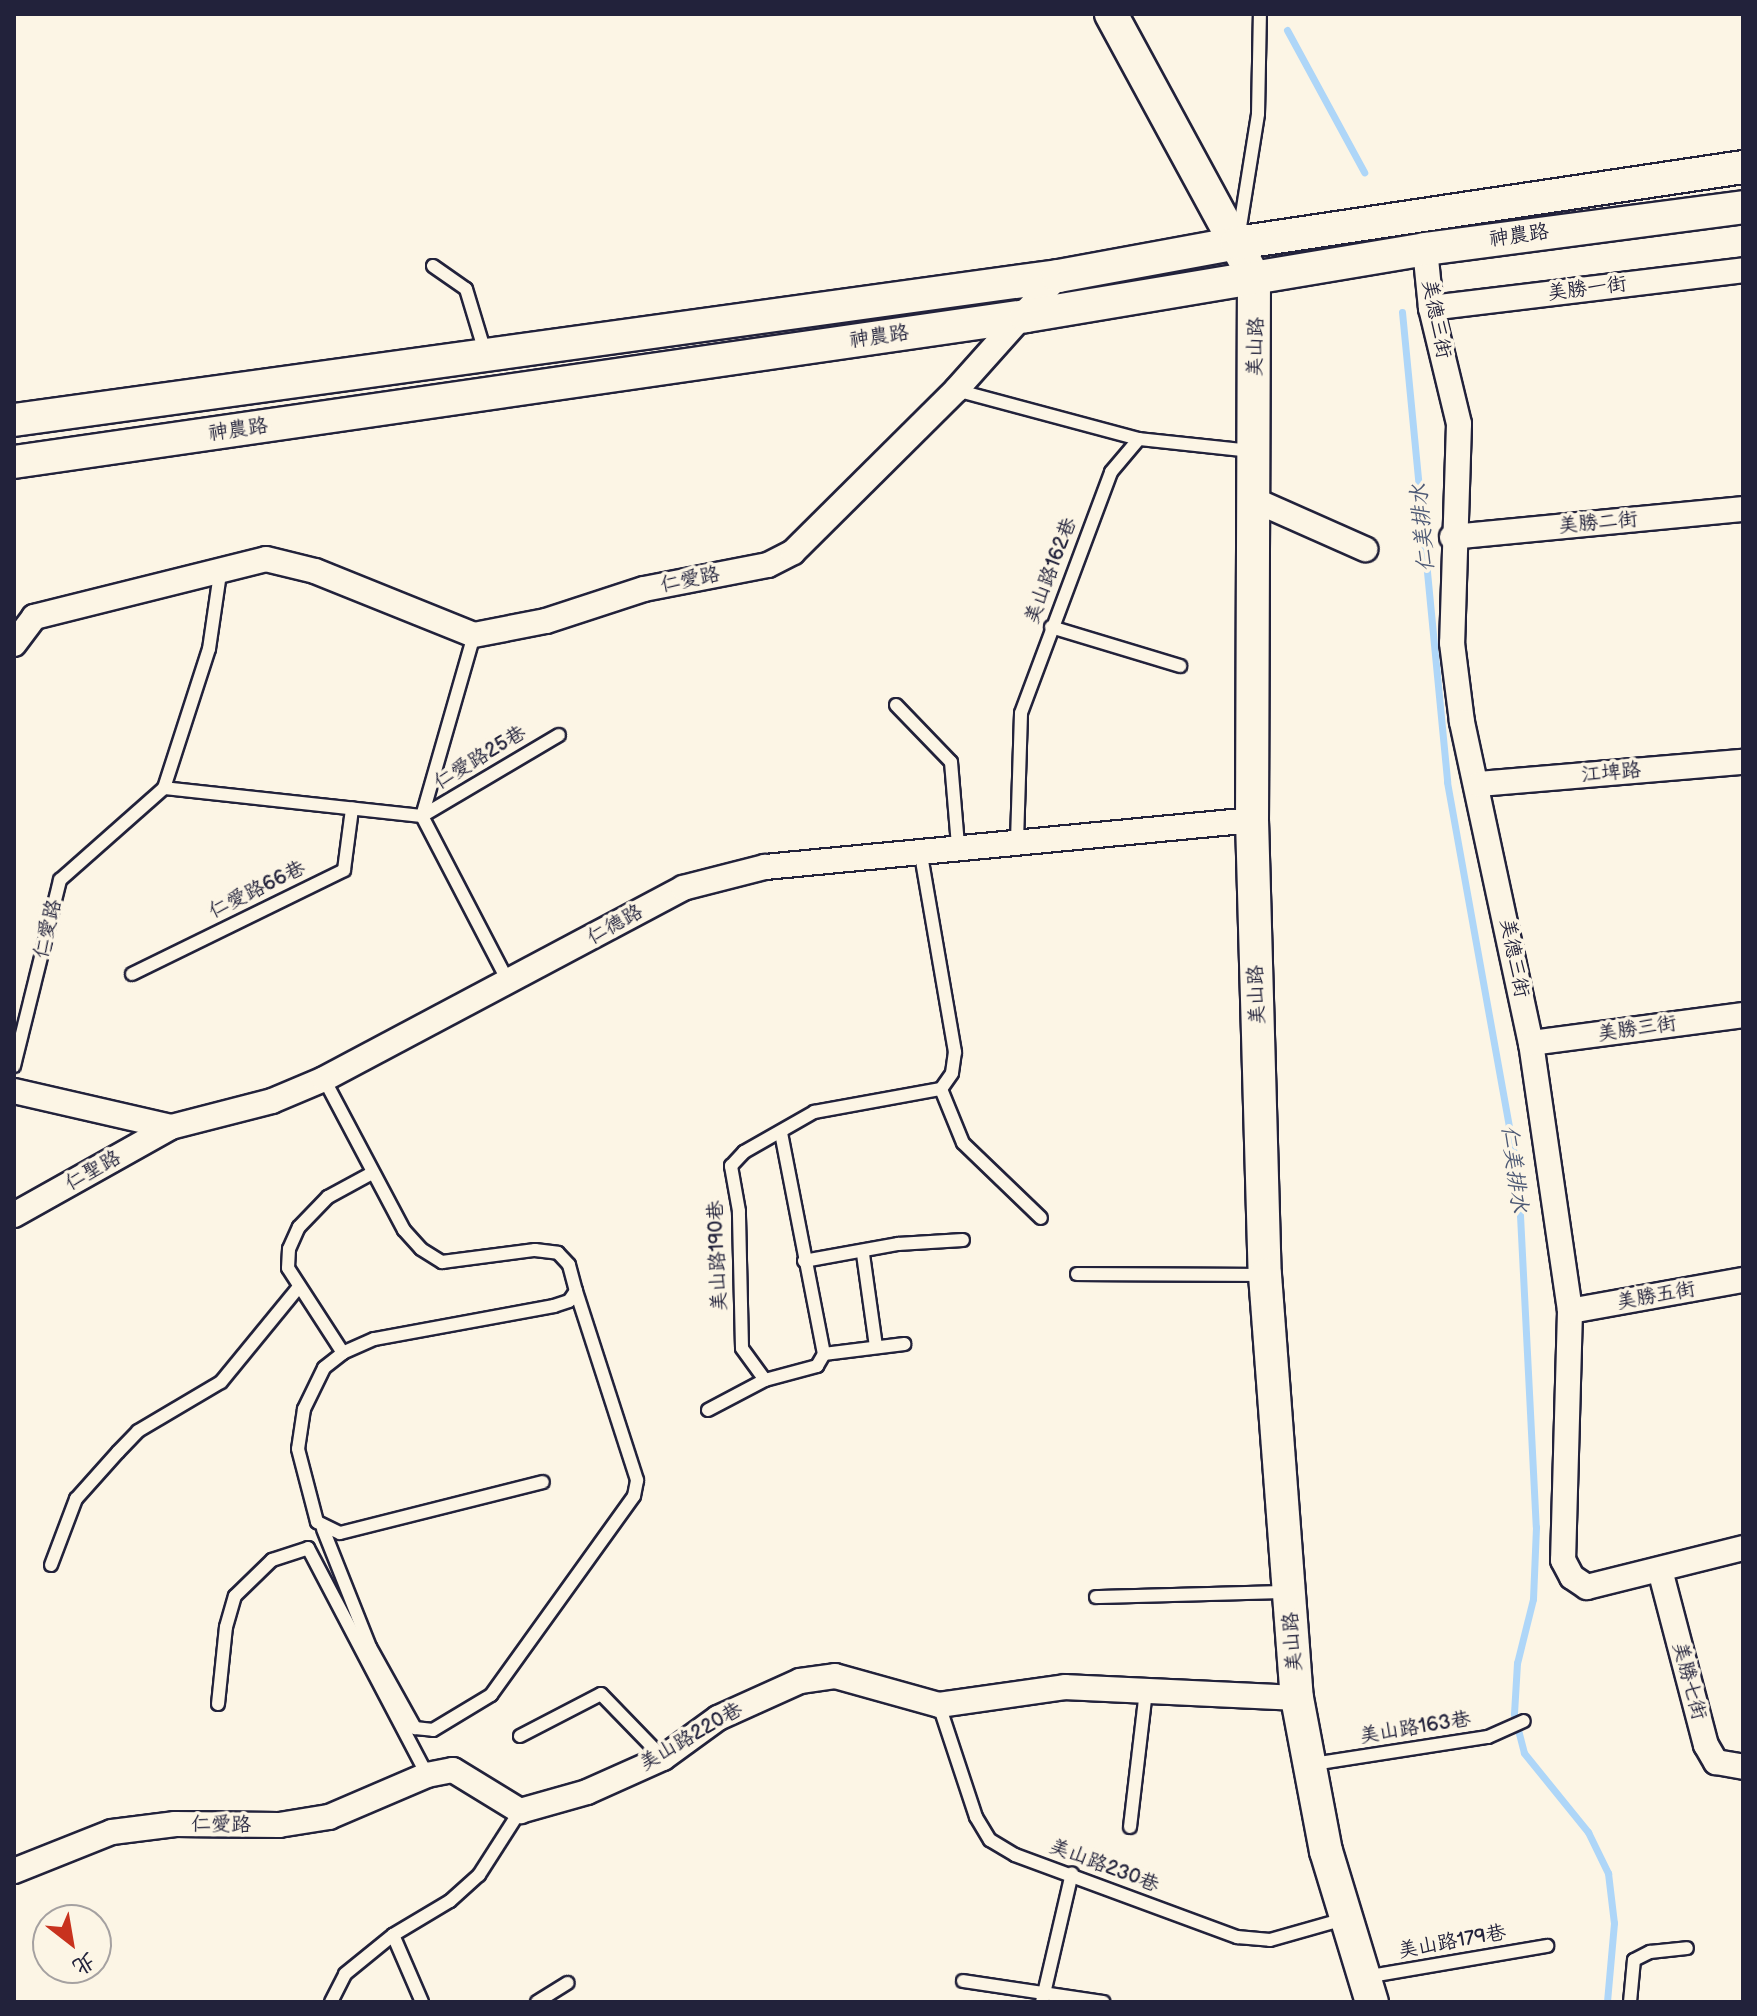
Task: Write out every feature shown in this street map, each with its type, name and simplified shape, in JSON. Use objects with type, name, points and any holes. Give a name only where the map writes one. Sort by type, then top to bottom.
[{"type":"street","name":"美山路","points":[[1111,14],[1254,277],[1252,820],[1265,1275],[1297,1698],[1346,1919],[1368,1990]]},
{"type":"street","name":"神農路","points":[[14,420],[1058,276],[1237,243],[1743,167]]},
{"type":"street","name":"神農路","points":[[14,462],[1026,316],[1425,249],[1743,207]]},
{"type":"street","name":"美德三街","points":[[1425,249],[1431,308],[1459,424],[1452,537],[1452,643],[1462,722],[1479,784],[1531,1043],[1570,1311],[1563,1560],[1572,1577],[1587,1587],[1660,1570]]},
{"type":"street","name":"美勝一街","points":[[1431,308],[1743,270]]},
{"type":"street","name":"仁愛路","points":[[474,635],[546,621],[644,589],[768,565],[793,552],[956,390],[1026,316],[1058,276]]},
{"type":"street","points":[[1252,499],[1365,549]]},
{"type":"street","name":"美勝二街","points":[[1452,537],[1743,509]]},
{"type":"street","points":[[14,644],[34,617],[221,567],[266,559],[315,571],[474,635]]},
{"type":"street","name":"江埤路","points":[[1479,784],[1743,762]]},
{"type":"street","name":"仁德路","points":[[14,1091],[171,1127],[272,1101],[324,1079],[683,888],[765,867],[1252,820]]},
{"type":"street","name":"美勝三街","points":[[1531,1043],[1743,1015]]},
{"type":"street","name":"仁聖路","points":[[14,1215],[171,1127]]},
{"type":"street","name":"美勝五街","points":[[1570,1311],[1743,1280]]},
{"type":"street","points":[[1660,1570],[1743,1548]]},
{"type":"street","name":"美勝七街","points":[[1660,1570],[1706,1745],[1716,1762],[1743,1767]]},
{"type":"street","name":"美山路220巷","points":[[520,1811],[587,1792],[663,1758],[718,1718],[800,1681],[835,1676],[939,1705],[1065,1687],[1297,1698]]},
{"type":"street","points":[[427,1775],[453,1770],[520,1811]]},
{"type":"street","name":"仁愛路","points":[[14,1871],[112,1832],[175,1824],[279,1825],[329,1817],[427,1775]]},
{"type":"lane","points":[[1237,243],[1258,114],[1260,14]]},
{"type":"lane","points":[[433,266],[466,289],[486,355]]},
{"type":"lane","points":[[956,390],[1139,439],[1252,451]]},
{"type":"lane","name":"美山路162巷","points":[[1017,841],[1021,713],[1111,472],[1139,439]]},
{"type":"lane","points":[[221,567],[209,649],[164,788],[422,816]]},
{"type":"lane","points":[[1051,627],[1180,666]]},
{"type":"lane","points":[[474,635],[422,816],[509,983]]},
{"type":"lane","points":[[896,705],[951,762],[958,846]]},
{"type":"lane","name":"仁愛路25巷","points":[[422,816],[559,735]]},
{"type":"lane","name":"仁愛路","points":[[14,1066],[60,880],[164,788]]},
{"type":"lane","name":"仁愛路66巷","points":[[132,974],[344,870],[352,809]]},
{"type":"lane","points":[[920,850],[955,1052],[952,1073],[941,1089],[963,1143],[1041,1218]]},
{"type":"lane","points":[[324,1079],[404,1230],[442,1262],[535,1250],[558,1253],[569,1265],[637,1480],[634,1496],[491,1695],[433,1730],[415,1728],[370,1647],[323,1529],[317,1522],[298,1449],[304,1409],[324,1368],[343,1353],[404,1331],[554,1306],[569,1301],[576,1291]]},
{"type":"lane","name":"美山路190巷","points":[[765,1380],[742,1348],[739,1211],[731,1166],[744,1152],[814,1112],[941,1089]]},
{"type":"lane","points":[[708,1410],[765,1380],[817,1366],[824,1354],[781,1133]]},
{"type":"lane","points":[[343,1353],[298,1288],[288,1268],[289,1249],[299,1227],[328,1197],[372,1173]]},
{"type":"lane","points":[[804,1261],[863,1254],[898,1244],[963,1240]]},
{"type":"lane","points":[[863,1254],[876,1347]]},
{"type":"lane","points":[[1077,1274],[1265,1275]]},
{"type":"lane","points":[[51,1565],[76,1499],[138,1431],[221,1382],[298,1288]]},
{"type":"lane","points":[[824,1354],[904,1344]]},
{"type":"lane","points":[[323,1529],[340,1533],[543,1482]]},
{"type":"lane","points":[[218,1704],[226,1627],[235,1596],[272,1560],[308,1548],[427,1775]]},
{"type":"lane","points":[[1096,1597],[1289,1592]]},
{"type":"lane","points":[[1130,1827],[1146,1691]]},
{"type":"lane","points":[[520,1736],[601,1694],[663,1758]]},
{"type":"lane","name":"美山路230巷","points":[[939,1705],[976,1817],[990,1840],[1015,1855],[1072,1873],[1237,1937],[1270,1940],[1346,1919]]},
{"type":"lane","name":"美山路163巷","points":[[1310,1765],[1488,1737],[1524,1721]]},
{"type":"lane","points":[[331,2002],[345,1974],[393,1935],[450,1901],[479,1875],[520,1811]]},
{"type":"lane","points":[[1043,1996],[1072,1873]]},
{"type":"lane","points":[[393,1935],[422,2002]]},
{"type":"lane","name":"美山路179巷","points":[[1368,1990],[1547,1946]]},
{"type":"lane","points":[[1630,2002],[1634,1960],[1650,1952],[1687,1948]]},
{"type":"lane","points":[[963,1981],[1043,1996],[1103,2002]]},
{"type":"lane","points":[[537,2002],[568,1983]]},
{"type":"waterway","name":"仁美排水","points":[[1287,30],[1364,172]]},
{"type":"waterway","name":"仁美排水","points":[[1402,312],[1447,782],[1515,1159],[1520,1215],[1536,1527],[1533,1599],[1517,1663],[1514,1714],[1524,1753],[1588,1832],[1608,1873],[1614,1923],[1607,2002]]}]
